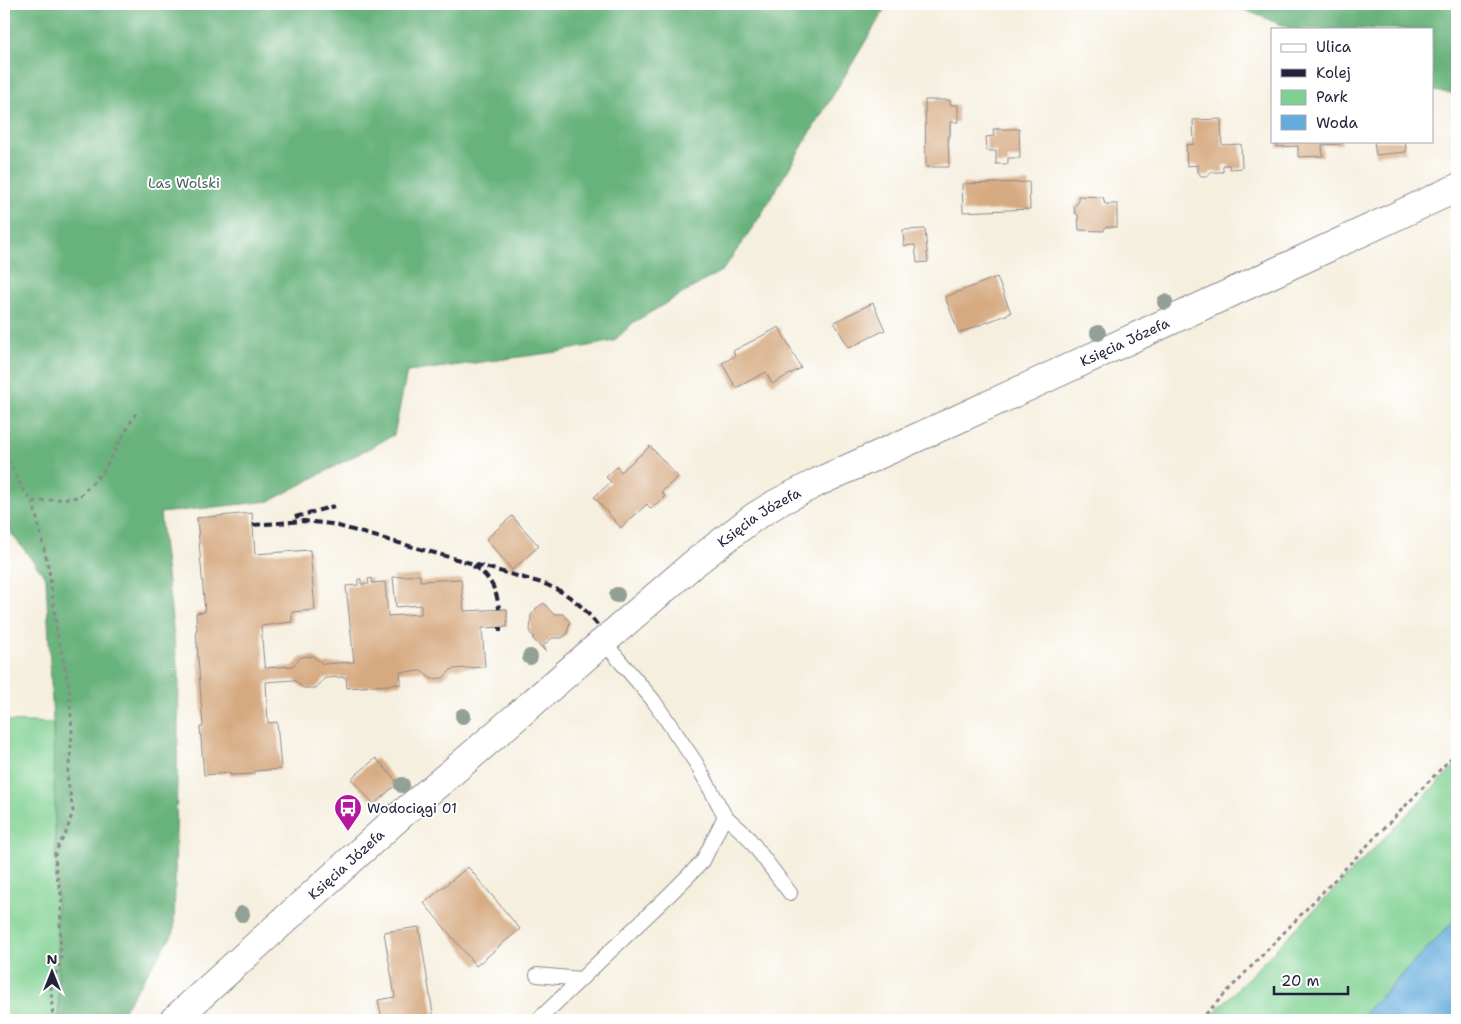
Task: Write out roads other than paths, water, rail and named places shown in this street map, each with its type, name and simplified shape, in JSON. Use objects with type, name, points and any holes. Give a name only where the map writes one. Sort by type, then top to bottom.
[{"type":"main road","name":"Księcia Józefa","points":[[174,1020],[403,813],[692,565],[754,517],[777,503],[854,465],[956,420],[1457,188]]},
{"type":"lane","points":[[603,641],[653,700],[696,764],[726,816],[747,836],[790,893]]},
{"type":"lane","points":[[538,1020],[703,861],[726,816]]},
{"type":"lane","points":[[537,975],[581,979]]},
{"type":"water","points":[[1457,918],[1457,1020],[1358,1020],[1450,925]]},
{"type":"railway","points":[[295,517],[334,506]]},
{"type":"railway","points":[[253,525],[304,521],[331,524],[542,583],[574,600],[599,627]]},
{"type":"railway","points":[[473,566],[484,574],[492,584],[499,609]]},
{"type":"railway","points":[[500,627],[500,632]]},
{"type":"place","name":"Wodociągi 01","points":[[348,832]]},
{"type":"park label","name":"Las Wolski","points":[[184,183]]}]
